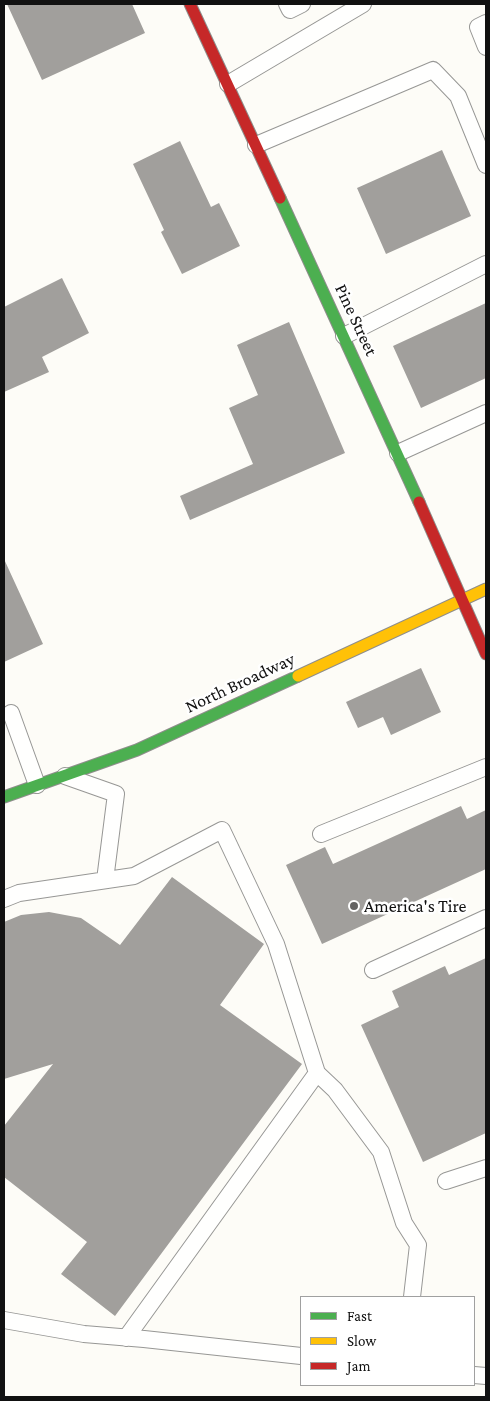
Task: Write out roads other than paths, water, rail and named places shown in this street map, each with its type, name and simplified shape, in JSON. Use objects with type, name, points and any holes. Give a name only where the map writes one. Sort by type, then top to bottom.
[{"type":"street","name":"Pine Street","points":[[190,4],[398,453],[486,654]]},
{"type":"street","name":"North Broadway","points":[[4,796],[137,750],[486,589]]},
{"type":"lane","points":[[287,4],[290,10],[302,4]]},
{"type":"lane","points":[[228,84],[363,4]]},
{"type":"lane","points":[[486,23],[478,27],[486,47]]},
{"type":"lane","points":[[256,146],[433,70],[458,96],[486,165]]},
{"type":"lane","points":[[344,336],[486,264]]},
{"type":"lane","points":[[398,453],[486,413]]},
{"type":"lane","points":[[11,713],[37,785]]},
{"type":"lane","points":[[321,834],[486,767]]},
{"type":"lane","points":[[64,775],[116,794],[105,880]]},
{"type":"lane","points":[[4,899],[19,893],[134,876],[222,830],[276,944],[317,1073],[335,1090],[381,1152],[404,1223],[418,1245],[412,1296]]},
{"type":"lane","points":[[374,970],[486,918]]},
{"type":"lane","points":[[126,1338],[317,1073]]},
{"type":"lane","points":[[446,1181],[486,1168]]},
{"type":"lane","points":[[4,1320],[84,1334],[300,1356]]},
{"type":"place","name":"America's Tire","points":[[354,906]]}]
